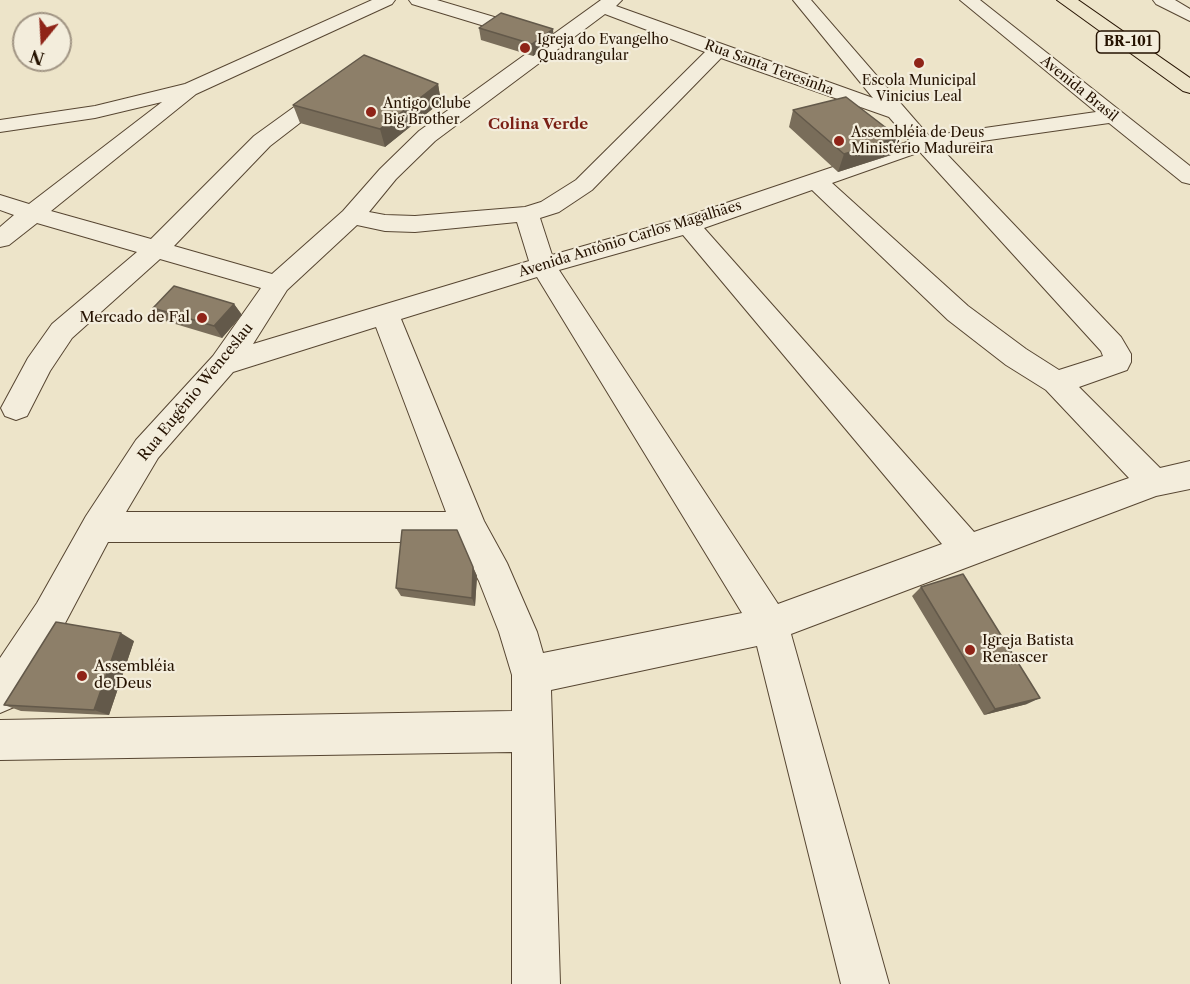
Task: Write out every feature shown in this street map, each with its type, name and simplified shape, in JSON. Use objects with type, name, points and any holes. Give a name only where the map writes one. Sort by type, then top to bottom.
[{"type":"highway","name":"BR-101","points":[[1066,0],[1190,87]]},
{"type":"street","points":[[0,126],[95,112],[192,89],[386,0]]},
{"type":"street","points":[[418,0],[554,41]]},
{"type":"street","points":[[802,0],[896,113]]},
{"type":"street","name":"Avenida Brasil","points":[[969,0],[1110,116],[1190,177]]},
{"type":"street","points":[[1162,0],[1190,16]]},
{"type":"street","name":"Rua Eugênio Wenceslau","points":[[0,693],[50,615],[98,527],[147,449],[223,364],[254,322],[277,284],[352,216],[388,174],[427,136],[459,100],[554,41],[610,2]]},
{"type":"street","name":"Rua Santa Teresinha","points":[[610,2],[718,50],[896,113],[1111,344],[1117,354],[1117,362],[1102,369],[1056,382]]},
{"type":"street","points":[[352,216],[385,223],[415,224],[527,214],[550,207],[584,185],[718,50]]},
{"type":"street","points":[[16,408],[38,366],[62,331],[156,249],[262,141],[350,76]]},
{"type":"street","points":[[0,239],[192,89]]},
{"type":"street","name":"Avenida Antônio Carlos Magalhães","points":[[223,364],[543,266],[688,225],[925,143],[1110,116]]},
{"type":"street","points":[[815,180],[958,313],[1016,357],[1056,382],[1154,483]]},
{"type":"street","points":[[0,202],[34,214],[277,284]]},
{"type":"street","points":[[527,214],[543,266],[770,625],[865,984]]},
{"type":"street","points":[[688,225],[968,550]]},
{"type":"street","points":[[385,314],[469,527],[494,574],[518,632],[531,675],[536,984]]},
{"type":"street","points":[[531,675],[770,625],[1154,483],[1190,475]]},
{"type":"street","points":[[98,527],[469,527]]},
{"type":"street","points":[[0,740],[533,731]]},
{"type":"building","points":[[501,13],[553,29],[532,44],[479,28]]},
{"type":"building","points":[[364,55],[438,84],[380,129],[293,105]]},
{"type":"building","points":[[846,97],[898,137],[844,154],[793,110]]},
{"type":"building","points":[[174,286],[234,304],[214,326],[153,308]]},
{"type":"building","points":[[402,530],[457,530],[473,567],[472,598],[396,588]]},
{"type":"building","name":"Igreja Batista Renascer","points":[[963,574],[1040,698],[995,709],[921,587]]},
{"type":"building","name":"Assembléia de Deus","points":[[56,622],[121,633],[94,710],[4,705]]},
{"type":"place","name":"Igreja do Evangelho Quadrangular","points":[[525,48]]},
{"type":"place","name":"Escola Municipal Vinicius Leal","points":[[919,63]]},
{"type":"place","name":"Antigo Clube Big Brother","points":[[371,112]]},
{"type":"place","name":"Assembléia de Deus Ministério Madureira","points":[[839,141]]},
{"type":"place","name":"Mercado de Fal","points":[[202,318]]},
{"type":"place","name":"Igreja Batista Renascer","points":[[970,650]]},
{"type":"place","name":"Assembléia de Deus","points":[[82,676]]},
{"type":"district","name":"Colina Verde","points":[[538,125]]}]
